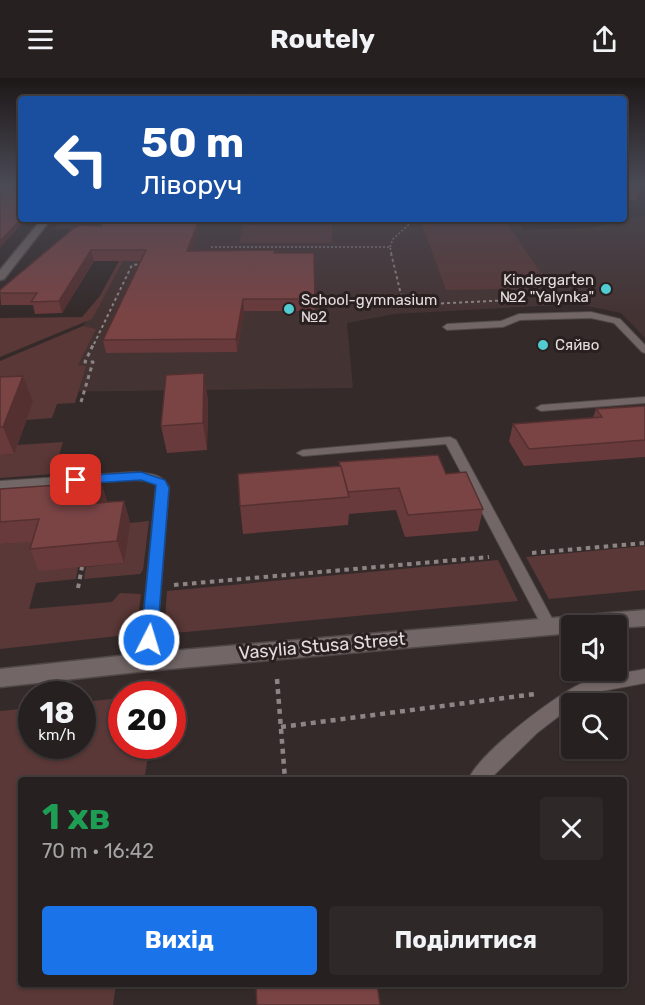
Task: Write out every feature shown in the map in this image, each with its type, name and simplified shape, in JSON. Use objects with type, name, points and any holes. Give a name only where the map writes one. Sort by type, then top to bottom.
[{"type":"street","points":[[0,277],[41,226]]},
{"type":"street","name":"Vasylia Stusa Street","points":[[0,678],[147,662],[645,618]]},
{"type":"lane","points":[[447,327],[503,324],[519,317],[591,315],[617,321],[645,350]]},
{"type":"lane","points":[[541,408],[645,399]]},
{"type":"lane","points":[[303,453],[450,440],[549,626]]},
{"type":"lane","points":[[0,485],[133,476],[157,479],[163,488],[147,662]]},
{"type":"lane","points":[[480,777],[514,743],[547,715],[589,687],[645,676]]},
{"type":"path","points":[[407,226],[393,238],[390,247],[403,303],[407,305],[521,299]]},
{"type":"path","points":[[211,247],[390,247]]},
{"type":"path","points":[[81,402],[93,362],[85,363],[132,266],[146,264]]},
{"type":"path","points":[[108,315],[117,315]]},
{"type":"path","points":[[154,587],[645,543]]},
{"type":"path","points":[[78,588],[82,567]]},
{"type":"path","points":[[277,679],[285,777]]},
{"type":"path","points":[[281,727],[542,693]]},
{"type":"shaded area","name":"School-gymnasium №2","points":[[56,226],[521,226],[524,230],[645,226],[645,338],[621,313],[577,304],[395,314],[347,323],[353,388],[47,392],[137,228],[54,229]]},
{"type":"shaded area","points":[[243,226],[332,226],[332,243],[239,243]]},
{"type":"shaded area","points":[[423,226],[509,226],[551,288],[446,290]]},
{"type":"shaded area","points":[[119,261],[123,261],[92,319],[0,357],[0,318],[82,317],[100,296]]},
{"type":"shaded area","points":[[83,326],[96,329],[78,365],[86,366],[75,403],[57,404],[52,418],[26,420],[0,404],[0,361]]},
{"type":"shaded area","points":[[63,442],[53,474],[0,478],[0,455],[14,454],[17,445]]},
{"type":"shaded area","points":[[149,521],[143,570],[140,574],[84,579],[86,567],[124,563],[130,523]]},
{"type":"shaded area","points":[[47,540],[40,570],[78,567],[76,579],[36,583],[29,609],[112,602],[120,593],[141,594],[136,634],[0,649],[0,544]]},
{"type":"shaded area","points":[[645,546],[645,590],[549,599],[526,557]]},
{"type":"shaded area","points":[[498,560],[518,601],[164,634],[167,591]]},
{"type":"shaded area","points":[[108,699],[108,759],[148,759],[145,777],[18,777],[18,987],[116,987],[113,1005],[0,1005],[0,711],[18,709],[18,759],[96,759],[96,701]]},
{"type":"building","points":[[0,226],[14,226],[0,241]]},
{"type":"building","points":[[197,226],[187,251],[275,250],[274,253],[314,253],[315,299],[243,299],[236,339],[103,340],[146,250],[91,250],[59,301],[31,302],[37,293],[0,293],[0,290],[74,228]]},
{"type":"building","points":[[204,373],[203,423],[161,426],[166,375]]},
{"type":"building","points":[[23,376],[3,427],[0,427],[0,377]]},
{"type":"building","points":[[645,406],[645,440],[529,449],[513,424],[602,417],[596,409]]},
{"type":"building","points":[[438,455],[446,474],[466,472],[483,509],[408,515],[399,488],[348,492],[339,462]]},
{"type":"building","points":[[341,466],[349,497],[240,506],[238,474]]},
{"type":"building","points":[[101,482],[97,503],[124,501],[117,541],[30,549],[39,519],[0,522],[0,489]]},
{"type":"building","points":[[377,987],[380,1005],[257,1005],[256,988]]},
{"type":"place","name":"Kindergarten №2 \"Yalynka\"","points":[[606,289]]},
{"type":"place","name":"School-gymnasium №2","points":[[289,309]]},
{"type":"place","name":"Сяйво","points":[[543,345]]},
{"type":"route","points":[[76,480],[141,476],[157,479],[161,483],[163,488],[149,640]]}]
